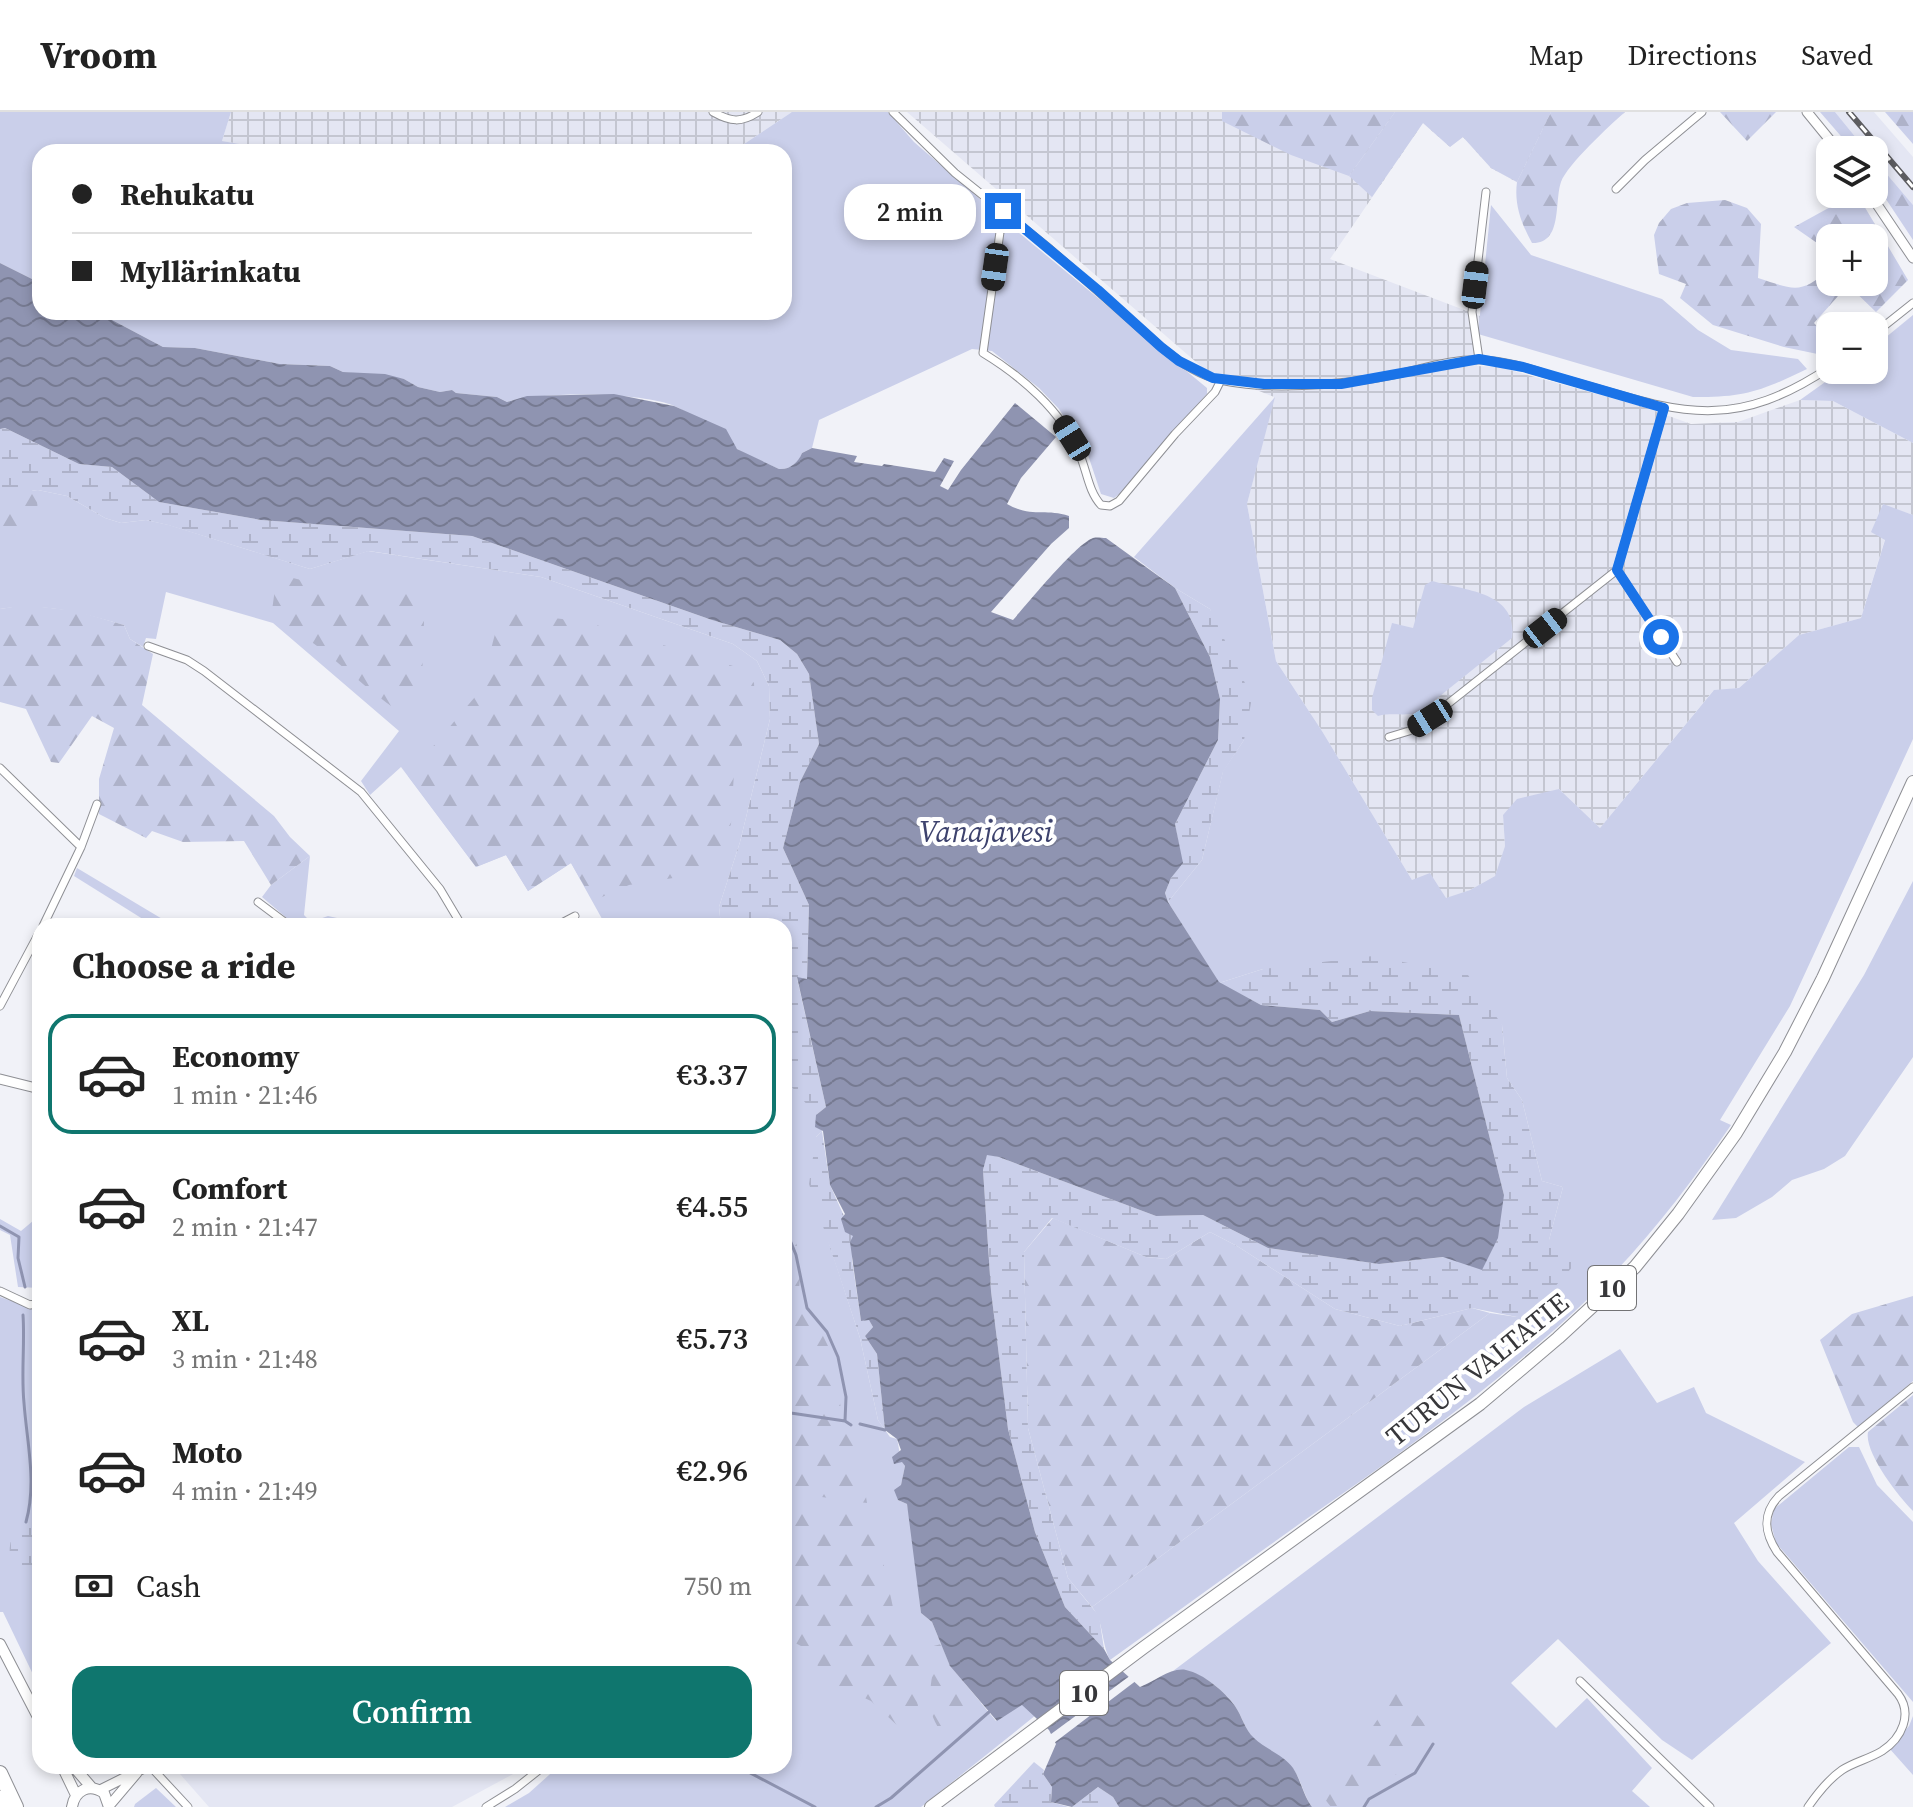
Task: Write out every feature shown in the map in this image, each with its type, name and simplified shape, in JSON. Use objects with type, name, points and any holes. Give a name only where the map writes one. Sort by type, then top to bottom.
[{"type":"highway","name":"TURUN VALTATIE","points":[[931,1807],[1143,1648],[1480,1404],[1635,1267],[1678,1214],[1736,1133],[1785,1052],[1823,978],[1913,782]]},
{"type":"highway","points":[[0,1773],[16,1807]]},
{"type":"highway","points":[[0,1798],[3,1807]]},
{"type":"main road","points":[[0,1644],[32,1706]]},
{"type":"main road","points":[[66,1774],[76,1795]]},
{"type":"main road","points":[[81,1774],[106,1796],[109,1807]]},
{"type":"main road","points":[[72,1807],[76,1795],[85,1789],[96,1789]]},
{"type":"street","points":[[713,112],[733,121],[758,112]]},
{"type":"street","points":[[893,112],[955,173],[1179,361],[1221,380],[1264,384],[1341,384],[1479,359],[1523,367],[1664,408],[1694,412],[1746,406],[1787,392],[1816,375]]},
{"type":"street","points":[[1616,189],[1629,174],[1702,112]]},
{"type":"street","points":[[1807,112],[1827,136]]},
{"type":"street","points":[[1479,359],[1472,312],[1486,192]]},
{"type":"street","points":[[1879,208],[1913,258]]},
{"type":"street","points":[[1010,217],[1000,232],[983,353],[1025,382],[1062,422],[1079,452],[1094,498],[1101,505],[1110,506],[1119,501],[1215,392],[1221,380]]},
{"type":"street","points":[[1888,323],[1913,303]]},
{"type":"street","points":[[1389,737],[1409,731],[1430,718],[1617,570],[1664,408]]},
{"type":"street","points":[[1617,570],[1677,662]]},
{"type":"street","points":[[148,646],[187,660],[204,671],[361,792],[440,889],[457,918]]},
{"type":"street","points":[[0,768],[81,847]]},
{"type":"street","points":[[46,918],[81,847],[97,804]]},
{"type":"street","points":[[258,902],[279,918]]},
{"type":"street","points":[[571,918],[575,916]]},
{"type":"street","points":[[0,1006],[32,945]]},
{"type":"street","points":[[0,1079],[32,1087]]},
{"type":"street","points":[[0,1291],[32,1305]]},
{"type":"street","points":[[1808,1807],[1843,1769],[1884,1750],[1899,1733],[1907,1714],[1906,1706],[1777,1552],[1766,1529],[1768,1514],[1779,1496],[1913,1387]]},
{"type":"street","points":[[1580,1681],[1710,1807]]},
{"type":"street","points":[[96,1789],[134,1774]]},
{"type":"street","points":[[109,1807],[136,1774]]},
{"type":"street","points":[[157,1774],[188,1807]]},
{"type":"street","points":[[486,1807],[534,1774]]},
{"type":"shaded area","points":[[231,112],[792,112],[744,144],[239,144],[222,141]]},
{"type":"shaded area","points":[[907,112],[1625,112],[1531,190],[1491,168],[1463,137],[1450,147],[1423,123],[1330,259],[1480,316],[1477,366],[1499,367],[1644,407],[1691,424],[1738,422],[1800,400],[1833,401],[1913,443],[1913,515],[1882,505],[1885,539],[1861,618],[1799,635],[1739,688],[1713,691],[1600,828],[1559,789],[1503,815],[1505,846],[1495,876],[1445,899],[1412,880],[1276,661],[1247,504],[1274,397],[1203,368]]},
{"type":"shaded area","points":[[1835,112],[1874,112],[1913,157],[1913,205],[1888,176],[1888,136],[1855,136]]},
{"type":"shaded area","points":[[180,1774],[513,1774],[452,1807],[209,1807]]},
{"type":"green space","points":[[0,112],[231,112],[222,141],[239,144],[32,144],[32,279],[0,263]]},
{"type":"green space","points":[[792,112],[888,112],[914,142],[1207,388],[1207,394],[1159,448],[1134,483],[1114,498],[1101,494],[1088,455],[1059,409],[1039,388],[992,351],[972,349],[819,420],[812,448],[802,453],[793,465],[779,469],[734,447],[680,409],[657,401],[614,395],[565,395],[507,402],[497,397],[452,390],[440,392],[418,387],[404,379],[343,372],[330,366],[280,364],[195,348],[163,347],[112,320],[792,320],[792,144],[744,144]]},
{"type":"green space","points":[[1222,112],[1395,112],[1349,176],[1291,155],[1222,121]]},
{"type":"green space","points":[[1395,112],[1551,112],[1517,182],[1491,168],[1463,137],[1450,147],[1423,123],[1372,197],[1349,176]]},
{"type":"green space","points":[[1551,112],[1625,112],[1571,166],[1561,182],[1556,220],[1549,237],[1532,243],[1519,213],[1517,182]]},
{"type":"green space","points":[[1720,112],[1776,112],[1747,141]]},
{"type":"green space","points":[[1820,112],[1835,112],[1855,136],[1841,136]]},
{"type":"green space","points":[[1885,112],[1913,112],[1913,144]]},
{"type":"green space","points":[[1888,176],[1913,205],[1913,240],[1888,202]]},
{"type":"green space","points":[[1725,200],[1747,208],[1761,224],[1758,278],[1796,288],[1816,280],[1816,296],[1838,296],[1824,312],[1816,312],[1816,354],[1713,325],[1680,298],[1686,284],[1659,274],[1654,235],[1671,209],[1687,203]]},
{"type":"green space","points":[[1491,205],[1531,255],[1662,299],[1698,330],[1731,350],[1798,359],[1807,369],[1752,392],[1693,397],[1478,334]]},
{"type":"green space","points":[[1829,208],[1865,208],[1875,224],[1816,224],[1816,242],[1794,227]]},
{"type":"green space","points":[[1888,246],[1908,280],[1876,312],[1859,296],[1888,296]]},
{"type":"green space","points":[[1913,315],[1913,443],[1833,401],[1800,400],[1822,384],[1888,384],[1888,336]]},
{"type":"green space","points":[[1275,397],[1247,504],[1276,661],[1412,880],[1430,873],[1446,898],[1470,890],[1495,876],[1505,846],[1503,815],[1517,799],[1559,789],[1600,828],[1714,690],[1739,688],[1799,635],[1861,618],[1885,540],[1871,532],[1883,504],[1913,515],[1913,739],[1790,1006],[1720,1120],[1731,1125],[1649,1234],[1559,1326],[1452,1414],[1110,1660],[1099,1619],[1092,1607],[1490,1313],[1517,1317],[1549,1240],[1563,1187],[1542,1181],[1522,1100],[1507,1078],[1502,1025],[1263,969],[1219,983],[1168,902],[1202,860],[1223,771],[1244,740],[1210,609],[1175,588],[1134,557]]},
{"type":"green space","points":[[5,428],[79,464],[112,467],[159,502],[261,520],[472,536],[712,620],[780,640],[797,654],[809,674],[819,744],[800,782],[783,848],[809,905],[807,979],[797,978],[826,1107],[816,1115],[792,1087],[792,918],[720,918],[719,907],[740,842],[770,719],[769,686],[757,661],[733,644],[541,577],[369,551],[310,569],[168,525],[146,520],[121,523],[105,518],[67,496],[38,490],[0,494],[0,429]]},
{"type":"green space","points":[[0,468],[25,479],[37,498],[38,518],[27,527],[0,531]]},
{"type":"green space","points":[[38,490],[67,496],[105,518],[121,523],[146,520],[169,525],[310,569],[368,551],[541,577],[733,644],[757,661],[769,686],[770,719],[740,842],[719,907],[720,918],[602,918],[571,863],[528,891],[506,855],[476,867],[401,767],[370,795],[361,781],[399,731],[273,623],[166,592],[156,639],[146,638],[143,647],[130,639],[124,625],[93,616],[47,608],[0,609],[0,494]]},
{"type":"green space","points":[[277,574],[333,588],[367,592],[425,592],[422,680],[394,708],[302,635],[271,618]]},
{"type":"green space","points":[[1432,581],[1474,591],[1499,602],[1512,623],[1512,638],[1420,712],[1378,716],[1372,710],[1372,698],[1392,623],[1413,628],[1425,585]]},
{"type":"green space","points":[[1175,588],[1210,609],[1252,698],[1244,740],[1223,772],[1202,860],[1168,902],[1165,893],[1182,863],[1175,824],[1218,740],[1220,699],[1210,657]]},
{"type":"green space","points":[[25,605],[76,611],[124,625],[130,639],[153,654],[142,705],[274,816],[310,856],[271,885],[244,841],[183,842],[152,831],[146,838],[99,814],[99,779],[114,728],[92,716],[59,763],[51,762],[26,709],[0,702],[0,609]]},
{"type":"green space","points":[[497,611],[586,622],[743,669],[754,683],[755,702],[734,772],[731,824],[711,872],[629,885],[593,901],[571,863],[528,891],[506,855],[476,867],[408,776],[480,691],[495,634]]},
{"type":"green space","points":[[310,856],[304,915],[307,918],[287,918],[262,897],[271,885]]},
{"type":"green space","points":[[77,868],[161,918],[141,918],[74,876]]},
{"type":"green space","points":[[1913,881],[1913,1057],[1845,1156],[1824,1169],[1792,1180],[1772,1197],[1736,1218],[1712,1220],[1864,975]]},
{"type":"green space","points":[[1373,956],[1468,975],[1502,1025],[1507,1078],[1522,1100],[1542,1181],[1563,1187],[1549,1240],[1575,1264],[1552,1290],[1517,1317],[1472,1308],[1400,1326],[1335,1309],[1210,1232],[1166,1259],[1146,1257],[1052,1218],[1024,1252],[1028,1428],[1068,1578],[1099,1616],[1104,1649],[1065,1607],[1035,1532],[1008,1429],[991,1291],[983,1170],[987,1154],[1156,1216],[1203,1215],[1268,1248],[1379,1264],[1444,1257],[1504,1195],[1459,1015],[1370,1011],[1332,1022],[1320,1010],[1261,1005],[1219,983],[1263,969]]},
{"type":"green space","points":[[792,1087],[817,1114],[822,1131],[816,1137],[829,1243],[860,1338],[878,1420],[890,1437],[897,1439],[905,1466],[898,1500],[907,1504],[919,1564],[916,1565],[921,1613],[932,1622],[950,1666],[996,1721],[1022,1704],[1036,1715],[921,1807],[505,1807],[529,1793],[550,1774],[792,1774]]},
{"type":"green space","points":[[822,1131],[830,1185],[853,1236],[852,1260],[861,1321],[869,1319],[873,1327],[865,1336],[877,1354],[885,1430],[878,1420],[860,1338],[809,1184],[816,1137]]},
{"type":"green space","points":[[1053,1218],[1146,1257],[1166,1259],[1210,1232],[1335,1309],[1400,1326],[1472,1308],[1490,1313],[1092,1607],[1068,1578],[1028,1428],[1024,1252]]},
{"type":"green space","points":[[0,1219],[21,1231],[32,1222],[32,1288],[18,1287],[10,1235],[0,1230]]},
{"type":"green space","points":[[792,1232],[802,1260],[799,1289],[804,1308],[818,1326],[834,1358],[843,1425],[855,1429],[867,1503],[792,1493]]},
{"type":"green space","points":[[1913,1296],[1913,1381],[1858,1427],[1853,1422],[1820,1340],[1852,1314]]},
{"type":"green space","points":[[0,1297],[32,1306],[32,1672],[3,1612],[0,1612]]},
{"type":"green space","points":[[1620,1349],[1657,1403],[1694,1387],[1706,1413],[1805,1462],[1734,1523],[1758,1561],[1831,1643],[1692,1760],[1662,1740],[1558,1639],[1511,1683],[1556,1728],[1587,1698],[1652,1768],[1632,1791],[1650,1807],[1312,1807],[1293,1769],[1253,1738],[1235,1706],[1223,1692],[1191,1672],[1173,1671],[1524,1407]]},
{"type":"green space","points":[[1913,1395],[1913,1511],[1877,1462],[1868,1441],[1868,1432]]},
{"type":"green space","points":[[1849,1447],[1859,1447],[1877,1485],[1913,1522],[1913,1702],[1776,1543],[1771,1524],[1774,1509]]},
{"type":"green space","points":[[792,1504],[867,1512],[883,1561],[897,1626],[920,1660],[922,1668],[917,1700],[922,1731],[899,1727],[871,1701],[819,1677],[816,1654],[792,1641]]},
{"type":"green space","points":[[26,1522],[32,1526],[32,1577],[23,1582],[12,1571],[10,1557],[12,1537]]},
{"type":"green space","points":[[941,1644],[950,1666],[981,1703],[940,1730],[930,1706],[933,1667],[930,1647]]},
{"type":"green space","points":[[1397,1691],[1434,1735],[1424,1751],[1417,1747],[1397,1774],[1369,1790],[1352,1807],[1331,1807],[1324,1798]]},
{"type":"green space","points":[[1913,1716],[1913,1775],[1889,1748],[1909,1726]]},
{"type":"green space","points":[[1034,1762],[1044,1770],[1043,1774],[1052,1787],[1051,1802],[1069,1807],[995,1807],[994,1805]]},
{"type":"green space","points":[[1098,1787],[1113,1797],[1119,1807],[1072,1807]]},
{"type":"green space","points":[[156,1788],[176,1807],[134,1807],[135,1804]]},
{"type":"water","name":"Vanajavesi","points":[[0,263],[32,279],[32,320],[112,320],[163,347],[195,348],[280,364],[330,366],[343,372],[385,374],[418,387],[497,397],[507,402],[527,396],[614,394],[674,406],[726,429],[737,449],[779,469],[793,465],[802,453],[812,448],[857,456],[854,462],[935,472],[944,458],[954,461],[940,486],[948,490],[1015,403],[1056,437],[1021,478],[1007,504],[1024,511],[1069,516],[1069,528],[991,612],[1013,620],[1064,562],[1095,538],[1106,538],[1175,588],[1210,657],[1220,699],[1218,740],[1175,824],[1183,863],[1171,878],[1165,893],[1168,902],[1219,982],[1261,1005],[1320,1010],[1332,1022],[1370,1011],[1459,1015],[1504,1195],[1498,1238],[1482,1270],[1443,1257],[1379,1264],[1268,1248],[1203,1215],[1156,1216],[987,1155],[983,1170],[991,1291],[1008,1429],[1035,1532],[1065,1607],[1104,1649],[1110,1660],[1140,1687],[1180,1670],[1193,1672],[1213,1684],[1235,1706],[1251,1735],[1293,1768],[1312,1807],[1119,1807],[1113,1797],[1098,1787],[1072,1807],[1051,1802],[1052,1787],[1043,1774],[1056,1744],[1049,1730],[1022,1705],[997,1721],[950,1666],[932,1622],[921,1613],[907,1504],[898,1500],[894,1490],[901,1485],[905,1466],[902,1462],[894,1464],[892,1457],[901,1450],[897,1439],[885,1430],[877,1354],[865,1336],[873,1327],[869,1320],[861,1321],[850,1242],[853,1236],[845,1232],[841,1219],[845,1214],[830,1185],[823,1131],[815,1127],[816,1115],[826,1107],[797,977],[807,979],[809,905],[783,848],[800,782],[819,744],[809,674],[797,654],[780,640],[712,620],[472,536],[261,520],[159,502],[112,467],[79,464],[5,428],[0,429]]},
{"type":"pier","points":[[1131,1675],[1137,1680],[1050,1746],[1047,1737]]},
{"type":"waterway","points":[[0,1226],[19,1237],[18,1258],[25,1287]]},
{"type":"waterway","points":[[792,1245],[807,1308],[827,1332],[838,1357],[846,1397],[845,1421]]},
{"type":"waterway","points":[[23,1315],[23,1392],[31,1478],[26,1522]]},
{"type":"waterway","points":[[792,1413],[845,1421],[851,1425]]},
{"type":"waterway","points":[[860,1424],[885,1430]]},
{"type":"waterway","points":[[876,1807],[891,1798],[989,1712]]},
{"type":"waterway","points":[[1364,1807],[1369,1799],[1415,1773],[1433,1744]]},
{"type":"waterway","points":[[752,1774],[815,1807]]},
{"type":"railway","points":[[1849,112],[1913,187]]},
{"type":"route","points":[[1003,211],[1161,347],[1179,361],[1213,378],[1264,384],[1341,384],[1446,363],[1496,360],[1664,408],[1617,570],[1661,637]]}]
